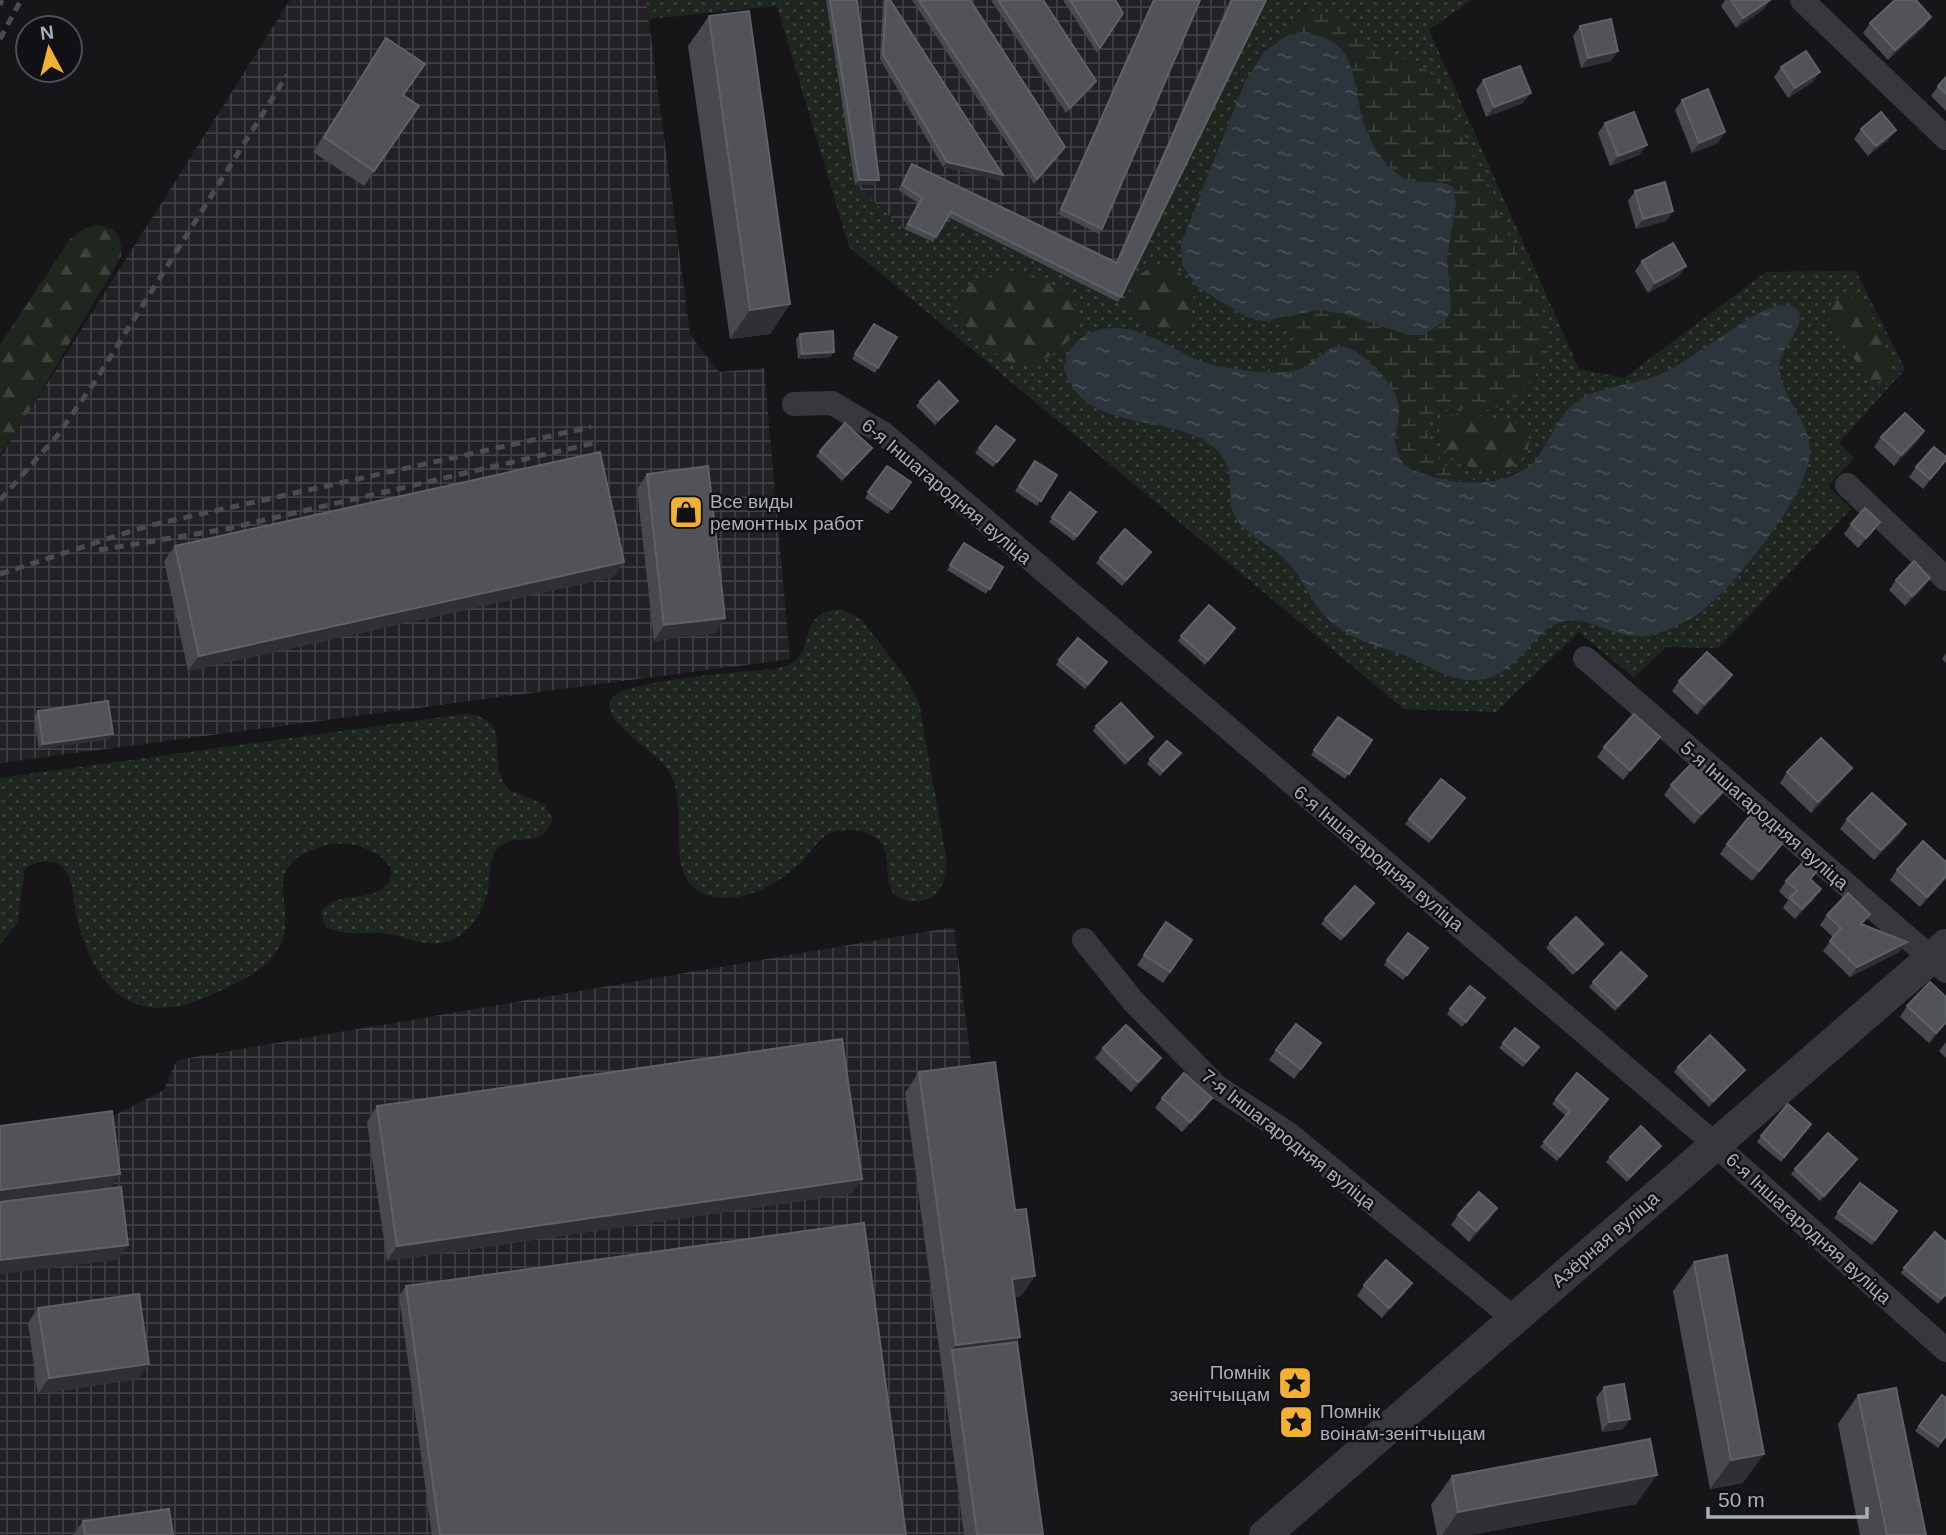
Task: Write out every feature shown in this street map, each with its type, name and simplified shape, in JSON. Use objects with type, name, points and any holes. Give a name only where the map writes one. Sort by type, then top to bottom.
[{"type":"street","points":[[1802,0],[1946,138]]},
{"type":"street","name":"6-я Іншагародняя вуліца","points":[[794,404],[832,403],[884,434],[1714,1144],[1946,1350]]},
{"type":"street","points":[[1847,485],[1946,579]]},
{"type":"street","name":"5-я Іншагародняя вуліца","points":[[1585,657],[1941,958]]},
{"type":"street","name":"7-я Іншагародняя вуліца","points":[[1084,940],[1133,1001],[1216,1086],[1289,1134],[1513,1318]]},
{"type":"street","name":"Азёрная вуліца","points":[[1265,1535],[1714,1144],[1941,958]]},
{"type":"shaded area","points":[[290,0],[646,0],[690,335],[719,372],[764,368],[790,659],[0,763],[0,458]]},
{"type":"shaded area","points":[[826,0],[1265,0],[1118,302],[948,217],[904,229],[855,185]]},
{"type":"shaded area","points":[[954,927],[974,1083],[905,1093],[964,1535],[0,1535],[0,1132],[113,1116],[164,1090],[177,1060]]},
{"type":"green space","points":[[646,0],[826,0],[855,185],[904,229],[932,242],[947,217],[1117,302],[1265,0],[1471,0],[1429,30],[1579,369],[1624,378],[1766,272],[1856,271],[1905,369],[1839,443],[1854,458],[1828,486],[1851,509],[1718,648],[1666,647],[1634,678],[1579,632],[1496,712],[1404,709],[849,247],[777,6],[649,19]]},
{"type":"green space","points":[[1309,11],[1339,17],[1373,45],[1417,64],[1442,85],[1546,318],[1549,338],[1545,360],[1524,388],[1495,408],[1485,411],[1449,409],[1431,421],[1428,438],[1436,455],[1457,474],[1482,482],[1432,478],[1404,465],[1393,437],[1395,413],[1389,389],[1376,367],[1356,353],[1323,350],[1303,366],[1285,372],[1241,370],[1276,364],[1293,350],[1289,333],[1275,324],[1263,321],[1318,310],[1345,314],[1408,335],[1436,329],[1445,321],[1451,309],[1447,256],[1454,217],[1438,181],[1412,183],[1388,168],[1367,130],[1350,65],[1336,45],[1328,40],[1298,34],[1280,40],[1264,52],[1287,25]]},
{"type":"green space","points":[[97,225],[114,231],[120,239],[121,257],[14,437],[0,455],[0,345],[70,239],[85,228]]},
{"type":"green space","points":[[1154,267],[1168,267],[1180,272],[1189,281],[1194,300],[1192,313],[1185,324],[1168,333],[1154,333],[1142,328],[1133,319],[1128,307],[1128,293],[1133,281],[1142,272]]},
{"type":"green space","points":[[1015,274],[1044,281],[1063,291],[1071,298],[1079,316],[1074,333],[1067,342],[1048,357],[1027,365],[1014,364],[994,351],[969,329],[957,308],[959,298],[970,285],[987,278]]},
{"type":"green space","points":[[1850,296],[1860,303],[1870,316],[1880,331],[1886,348],[1890,364],[1888,376],[1880,382],[1865,379],[1831,321],[1831,305],[1838,299]]},
{"type":"green space","points":[[1459,413],[1513,421],[1528,432],[1528,449],[1520,461],[1506,468],[1472,468],[1456,461],[1444,450],[1437,435],[1444,420]]},
{"type":"green space","points":[[841,609],[861,619],[905,676],[919,703],[947,862],[942,884],[938,892],[922,901],[912,902],[899,897],[892,892],[889,884],[884,849],[879,841],[865,832],[846,830],[825,836],[796,867],[765,888],[728,898],[704,894],[691,885],[684,872],[680,857],[676,789],[670,773],[619,724],[609,704],[614,696],[642,686],[690,677],[775,669],[788,665],[804,649],[812,623],[827,612]]},
{"type":"green space","points":[[465,714],[481,717],[490,723],[497,742],[501,778],[508,789],[545,805],[553,820],[547,830],[535,838],[506,843],[499,847],[492,859],[483,906],[470,926],[452,940],[427,943],[390,934],[350,933],[326,927],[321,913],[327,905],[343,898],[379,891],[391,877],[391,869],[380,857],[364,848],[343,844],[327,845],[307,852],[294,860],[287,870],[283,891],[285,929],[282,942],[270,960],[242,980],[185,1005],[162,1008],[142,1006],[124,998],[109,986],[86,948],[69,876],[60,865],[49,861],[25,869],[17,923],[0,945],[0,778]]},
{"type":"water","points":[[1300,33],[1319,36],[1333,42],[1343,52],[1354,77],[1366,130],[1388,165],[1401,177],[1409,180],[1445,183],[1453,187],[1456,204],[1447,256],[1451,309],[1445,321],[1424,335],[1408,335],[1345,314],[1318,310],[1263,321],[1246,317],[1196,286],[1182,265],[1181,244],[1245,82],[1264,52],[1288,35]]},
{"type":"water","points":[[1779,305],[1799,311],[1798,327],[1780,361],[1780,372],[1786,391],[1806,430],[1810,449],[1807,467],[1798,489],[1785,513],[1750,561],[1714,601],[1676,626],[1651,635],[1639,636],[1617,633],[1585,622],[1564,621],[1545,631],[1509,667],[1484,679],[1473,680],[1444,674],[1406,656],[1354,637],[1336,626],[1321,612],[1286,560],[1241,525],[1236,518],[1231,504],[1228,468],[1210,444],[1189,433],[1116,416],[1094,406],[1076,391],[1064,368],[1070,351],[1077,342],[1092,332],[1109,328],[1141,333],[1217,366],[1256,372],[1296,370],[1312,363],[1331,348],[1346,347],[1377,370],[1395,393],[1399,419],[1395,442],[1404,465],[1418,472],[1452,481],[1490,482],[1522,471],[1535,461],[1567,410],[1583,398],[1674,368],[1735,327]]},
{"type":"building","points":[[830,0],[857,0],[879,180],[859,180]]},
{"type":"building","points":[[886,0],[890,0],[1003,175],[947,162],[883,54]]},
{"type":"building","points":[[919,0],[970,0],[1065,147],[1037,179]]},
{"type":"building","points":[[998,0],[1043,0],[1096,81],[1070,108]]},
{"type":"building","points":[[1070,0],[1115,0],[1123,13],[1100,48]]},
{"type":"building","points":[[1154,0],[1200,0],[1102,229],[1061,209]]},
{"type":"building","points":[[1232,0],[1266,0],[1121,297],[951,212],[936,237],[908,224],[922,198],[902,185],[912,164],[1117,263]]},
{"type":"building","points":[[1731,0],[1770,0],[1743,18]]},
{"type":"building","points":[[1895,0],[1916,0],[1931,17],[1895,50],[1870,23]]},
{"type":"building","points":[[749,11],[790,304],[750,310],[709,16]]},
{"type":"building","points":[[1611,19],[1618,51],[1588,58],[1580,26]]},
{"type":"building","points":[[386,38],[425,64],[403,95],[419,106],[374,171],[324,137]]},
{"type":"building","points":[[1806,51],[1820,72],[1795,88],[1781,67]]},
{"type":"building","points":[[1520,66],[1531,93],[1494,107],[1483,80]]},
{"type":"building","points":[[1946,77],[1946,94],[1938,86]]},
{"type":"building","points":[[1708,89],[1725,132],[1699,143],[1682,100]]},
{"type":"building","points":[[1634,112],[1647,145],[1618,156],[1605,123]]},
{"type":"building","points":[[1881,112],[1896,130],[1876,146],[1861,129]]},
{"type":"building","points":[[1665,182],[1673,211],[1643,219],[1635,191]]},
{"type":"building","points":[[1673,243],[1686,266],[1655,283],[1642,261]]},
{"type":"building","points":[[874,324],[897,337],[878,368],[855,354]]},
{"type":"building","points":[[833,331],[834,352],[802,354],[800,334]]},
{"type":"building","points":[[939,381],[958,401],[938,420],[920,401]]},
{"type":"building","points":[[1905,413],[1924,431],[1901,455],[1881,437]]},
{"type":"building","points":[[845,423],[872,448],[846,475],[820,451]]},
{"type":"building","points":[[996,426],[1015,440],[997,462],[979,448]]},
{"type":"building","points":[[1934,447],[1946,460],[1930,479],[1916,467]]},
{"type":"building","points":[[600,452],[624,562],[199,656],[175,546]]},
{"type":"building","points":[[1035,461],[1057,475],[1041,501],[1019,486]]},
{"type":"building","points":[[708,466],[725,618],[664,625],[647,474]]},
{"type":"building","points":[[887,466],[911,482],[892,509],[868,492]]},
{"type":"building","points":[[1070,492],[1096,512],[1077,536],[1052,517]]},
{"type":"building","points":[[1865,508],[1880,522],[1866,538],[1851,524]]},
{"type":"building","points":[[1125,529],[1151,552],[1126,580],[1100,558]]},
{"type":"building","points":[[964,543],[1003,567],[990,589],[950,565]]},
{"type":"building","points":[[1914,561],[1930,578],[1912,596],[1896,580]]},
{"type":"building","points":[[1209,605],[1235,628],[1208,660],[1181,636]]},
{"type":"building","points":[[1078,638],[1107,662],[1088,684],[1059,660]]},
{"type":"building","points":[[1707,652],[1732,675],[1704,704],[1679,681]]},
{"type":"building","points":[[108,701],[113,734],[43,744],[38,711]]},
{"type":"building","points":[[1121,703],[1153,737],[1128,760],[1096,726]]},
{"type":"building","points":[[1634,714],[1660,737],[1630,770],[1604,747]]},
{"type":"building","points":[[1338,717],[1372,740],[1349,774],[1314,750]]},
{"type":"building","points":[[1821,738],[1852,768],[1818,802],[1787,772]]},
{"type":"building","points":[[1167,741],[1181,753],[1163,771],[1150,759]]},
{"type":"building","points":[[1697,758],[1727,787],[1701,814],[1671,785]]},
{"type":"building","points":[[1441,779],[1465,798],[1432,838],[1409,819]]},
{"type":"building","points":[[1872,793],[1906,824],[1881,850],[1847,819]]},
{"type":"building","points":[[1754,811],[1787,838],[1759,871],[1727,844]]},
{"type":"building","points":[[1923,841],[1946,862],[1946,876],[1927,897],[1897,870]]},
{"type":"building","points":[[1807,858],[1819,869],[1810,879],[1821,889],[1802,909],[1790,898],[1797,890],[1786,881]]},
{"type":"building","points":[[1355,886],[1374,903],[1344,936],[1325,919]]},
{"type":"building","points":[[1848,893],[1870,914],[1861,924],[1907,942],[1857,967],[1830,941],[1841,928],[1827,915]]},
{"type":"building","points":[[1576,917],[1603,944],[1577,970],[1550,943]]},
{"type":"building","points":[[1166,922],[1192,940],[1170,972],[1144,955]]},
{"type":"building","points":[[1408,933],[1428,948],[1407,975],[1387,960]]},
{"type":"building","points":[[1621,952],[1647,976],[1618,1006],[1593,982]]},
{"type":"building","points":[[1930,982],[1946,997],[1946,1022],[1936,1033],[1907,1006]]},
{"type":"building","points":[[1470,986],[1485,998],[1466,1022],[1450,1009]]},
{"type":"building","points":[[1296,1024],[1321,1043],[1301,1069],[1276,1050]]},
{"type":"building","points":[[1126,1025],[1161,1058],[1138,1082],[1103,1048]]},
{"type":"building","points":[[1515,1028],[1539,1047],[1526,1062],[1503,1043]]},
{"type":"building","points":[[1710,1035],[1745,1070],[1713,1101],[1678,1067]]},
{"type":"building","points":[[842,1039],[862,1179],[397,1246],[377,1106]]},
{"type":"building","points":[[995,1062],[1015,1210],[1026,1209],[1035,1276],[1012,1279],[1020,1337],[956,1345],[919,1072]]},
{"type":"building","points":[[1184,1073],[1212,1098],[1190,1122],[1162,1098]]},
{"type":"building","points":[[1577,1073],[1608,1099],[1560,1156],[1544,1142],[1570,1111],[1556,1099]]},
{"type":"building","points":[[1788,1104],[1811,1124],[1784,1157],[1761,1136]]},
{"type":"building","points":[[112,1111],[120,1174],[0,1190],[0,1126]]},
{"type":"building","points":[[1641,1126],[1661,1146],[1630,1177],[1610,1157]]},
{"type":"building","points":[[1828,1133],[1857,1159],[1824,1196],[1795,1169]]},
{"type":"building","points":[[1860,1183],[1897,1211],[1875,1240],[1838,1212]]},
{"type":"building","points":[[121,1187],[128,1245],[0,1260],[0,1202]]},
{"type":"building","points":[[1479,1192],[1497,1208],[1476,1231],[1458,1215]]},
{"type":"building","points":[[864,1223],[906,1535],[440,1535],[406,1286]]},
{"type":"building","points":[[1935,1232],[1946,1242],[1946,1294],[1941,1299],[1904,1268]]},
{"type":"building","points":[[1727,1255],[1764,1454],[1731,1460],[1694,1262]]},
{"type":"building","points":[[1386,1260],[1412,1283],[1389,1308],[1364,1285]]},
{"type":"building","points":[[139,1294],[149,1364],[49,1378],[38,1308]]},
{"type":"building","points":[[1017,1342],[1043,1535],[977,1535],[952,1350]]},
{"type":"building","points":[[1624,1384],[1630,1419],[1609,1422],[1604,1387]]},
{"type":"building","points":[[1896,1388],[1926,1535],[1887,1535],[1858,1395]]},
{"type":"building","points":[[1942,1395],[1946,1398],[1946,1436],[1941,1442],[1919,1426]]},
{"type":"building","points":[[1650,1439],[1657,1475],[1458,1512],[1452,1476]]},
{"type":"building","points":[[169,1509],[173,1535],[85,1535],[83,1521]]},
{"type":"railway","points":[[0,5],[2,0]]},
{"type":"railway","points":[[0,39],[21,0]]},
{"type":"railway","points":[[0,500],[57,436],[94,383],[287,75]]},
{"type":"railway","points":[[0,574],[147,526],[591,427]]},
{"type":"railway","points":[[99,550],[226,529],[594,443]]},
{"type":"place","name":"Все виды ремонтных работ","points":[[686,512]]},
{"type":"place","name":"Помнік зенітчыцам","points":[[1295,1383]]},
{"type":"place","name":"Помнік воінам-зенітчыцам","points":[[1296,1422]]}]
